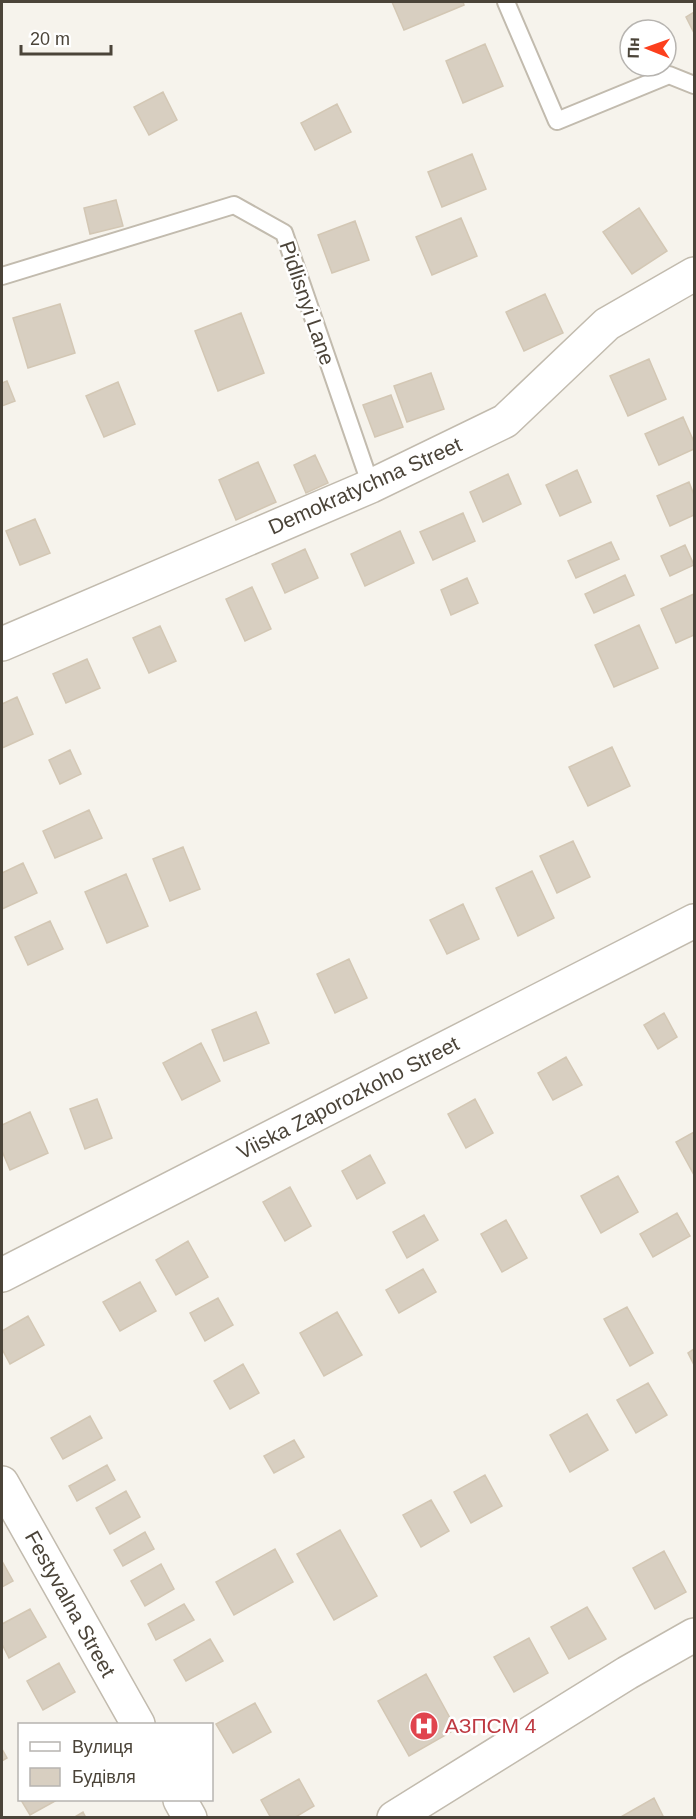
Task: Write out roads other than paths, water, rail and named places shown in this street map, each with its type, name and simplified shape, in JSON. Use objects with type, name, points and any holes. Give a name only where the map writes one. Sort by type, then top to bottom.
[{"type":"street","name":"Demokratychna Street","points":[[2,644],[371,486],[505,422],[607,324],[694,274]]},
{"type":"street","name":"Viiska Zaporozkoho Street","points":[[2,1275],[694,921]]},
{"type":"street","name":"Festyvalna Street","points":[[2,1482],[137,1723]]},
{"type":"street","points":[[394,1818],[627,1673],[694,1635]]},
{"type":"street","points":[[181,1801],[190,1818]]},
{"type":"lane","points":[[506,2],[556,122],[669,75],[694,85]]},
{"type":"lane","name":"Pidlisnyi Lane","points":[[2,276],[234,205],[284,233],[371,486]]},
{"type":"place","name":"АЗПСМ 4","points":[[424,1726]]}]
